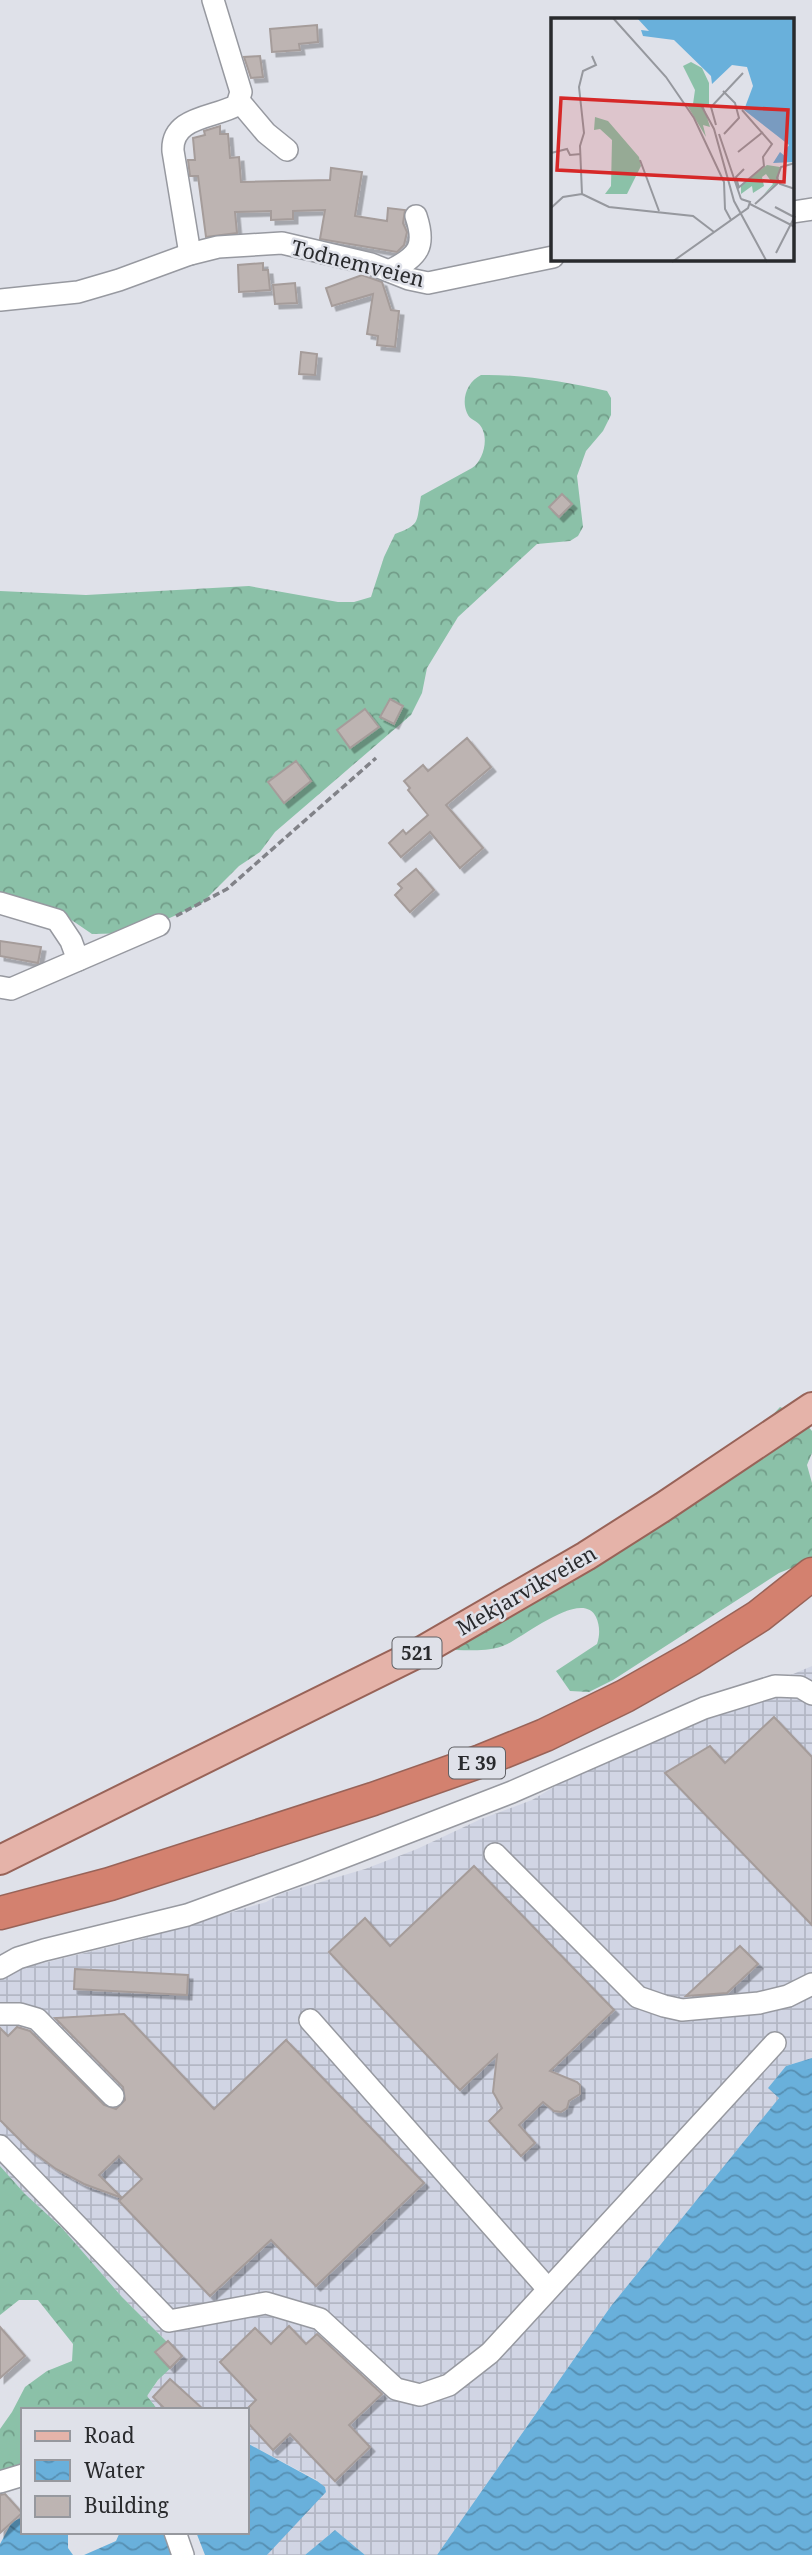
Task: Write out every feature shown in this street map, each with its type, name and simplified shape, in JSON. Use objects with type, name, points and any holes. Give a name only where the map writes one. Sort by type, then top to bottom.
[{"type":"highway","name":"E 39","points":[[0,1913],[110,1884],[373,1799],[545,1735],[625,1696],[692,1658],[759,1616],[812,1574]]},
{"type":"highway","name":"E 39","points":[[0,1930],[38,1917],[110,1884]]},
{"type":"main road","name":"Mekjarvikveien","points":[[0,1860],[420,1652],[586,1556],[812,1407]]},
{"type":"street","points":[[190,254],[173,139],[189,123],[232,108],[239,101],[240,92],[213,0]]},
{"type":"street","points":[[239,101],[266,133],[287,150]]},
{"type":"street","points":[[794,212],[812,209]]},
{"type":"street","points":[[391,271],[417,253],[422,234],[416,216]]},
{"type":"street","name":"Todnemveien","points":[[0,300],[78,292],[218,247],[282,243],[371,264],[409,279],[428,283],[551,257]]},
{"type":"street","points":[[0,903],[57,920],[71,942],[78,961]]},
{"type":"street","points":[[0,987],[11,989],[159,925]]},
{"type":"street","points":[[0,1968],[18,1958],[44,1950],[187,1915],[305,1872],[512,1792],[704,1708],[775,1686],[800,1687],[812,1694]]},
{"type":"street","points":[[495,1854],[638,1997],[682,2010],[759,2003],[788,1996],[812,1984]]},
{"type":"street","points":[[0,2014],[20,2014],[37,2019],[113,2096]]},
{"type":"street","points":[[310,2020],[548,2290]]},
{"type":"street","points":[[0,2146],[169,2321],[266,2303],[320,2319],[396,2389],[420,2395],[450,2385],[490,2353],[775,2043]]},
{"type":"street","points":[[0,2482],[21,2476]]},
{"type":"street","points":[[176,2534],[183,2555]]},
{"type":"path","points":[[159,925],[227,889],[376,758]]},
{"type":"shaded area","points":[[812,1666],[812,2058],[786,2066],[768,2088],[780,2097],[611,2306],[437,2555],[365,2555],[335,2530],[305,2555],[267,2555],[317,2480],[248,2444],[248,2408],[156,2408],[147,2396],[178,2353],[122,2297],[62,2228],[25,2194],[0,2166],[0,1980],[19,1969],[138,1940],[365,1869],[532,1800],[584,1769],[626,1755],[722,1712],[760,1688]]},
{"type":"green space","points":[[481,375],[544,379],[607,391],[611,398],[611,415],[603,431],[586,451],[577,476],[583,527],[578,536],[570,541],[537,544],[458,617],[427,668],[422,693],[411,715],[275,832],[260,852],[239,866],[201,904],[136,933],[92,934],[70,919],[0,895],[0,591],[86,595],[249,586],[338,602],[354,602],[371,597],[395,534],[409,528],[416,521],[421,496],[472,468],[480,459],[484,448],[484,435],[479,424],[468,415],[465,397],[469,386]]},
{"type":"green space","points":[[780,1407],[797,1414],[812,1431],[812,1453],[807,1465],[812,1483],[812,1566],[794,1567],[779,1573],[613,1680],[589,1692],[570,1691],[556,1671],[597,1644],[598,1624],[596,1617],[589,1610],[578,1608],[566,1611],[514,1641],[493,1649],[455,1650],[450,1641],[557,1563],[767,1421]]},
{"type":"green space","points":[[0,2166],[25,2194],[62,2228],[122,2297],[178,2353],[176,2363],[158,2380],[147,2396],[156,2408],[21,2408],[21,2482],[0,2484],[0,2429],[25,2387],[47,2371],[72,2361],[73,2344],[38,2300],[19,2300],[0,2315]]},
{"type":"water","points":[[812,2058],[812,2555],[437,2555],[611,2306],[779,2098],[768,2088],[786,2066]]},
{"type":"water","points":[[248,2444],[325,2487],[326,2492],[267,2555],[205,2555],[197,2534],[248,2534]]},
{"type":"water","points":[[21,2518],[21,2534],[68,2534],[68,2548],[73,2555],[0,2555],[0,2544],[12,2522]]},
{"type":"water","points":[[335,2530],[365,2555],[305,2555]]},
{"type":"water","points":[[119,2534],[165,2534],[171,2541],[176,2555],[84,2555],[116,2541]]},
{"type":"building","points":[[317,25],[318,42],[299,44],[300,50],[272,52],[270,29]]},
{"type":"building","points":[[260,56],[263,77],[251,78],[244,57]]},
{"type":"building","points":[[220,126],[220,134],[228,134],[230,158],[239,157],[241,182],[330,180],[331,168],[362,172],[355,216],[387,221],[388,208],[405,210],[403,223],[407,232],[404,245],[397,252],[320,239],[325,210],[293,211],[293,219],[271,220],[271,211],[235,212],[237,233],[206,237],[198,176],[190,176],[188,160],[195,160],[193,138],[205,135],[204,131]]},
{"type":"building","points":[[263,263],[263,270],[268,270],[270,290],[239,292],[238,265]]},
{"type":"building","points":[[362,275],[382,282],[391,310],[399,311],[395,347],[377,345],[378,336],[367,334],[373,294],[332,306],[326,288]]},
{"type":"building","points":[[295,283],[297,303],[275,304],[273,285]]},
{"type":"building","points":[[301,352],[317,354],[315,375],[299,374]]},
{"type":"building","points":[[562,494],[572,504],[559,517],[549,507]]},
{"type":"building","points":[[390,699],[403,706],[394,724],[380,717]]},
{"type":"building","points":[[365,709],[379,727],[350,748],[337,730]]},
{"type":"building","points":[[467,738],[491,767],[446,805],[483,848],[460,868],[430,832],[401,857],[389,843],[403,830],[406,834],[428,815],[404,781],[423,765],[428,771]]},
{"type":"building","points":[[296,761],[311,781],[284,803],[268,782]]},
{"type":"building","points":[[416,869],[434,890],[410,912],[395,895],[402,888],[398,884]]},
{"type":"building","points":[[0,941],[41,947],[38,963],[0,956]]},
{"type":"building","points":[[774,1717],[812,1757],[812,1925],[665,1773],[710,1746],[725,1763]]},
{"type":"building","points":[[474,1866],[614,2010],[550,2071],[577,2082],[580,2085],[580,2094],[569,2101],[567,2108],[561,2112],[554,2111],[543,2102],[519,2125],[535,2143],[521,2156],[489,2121],[502,2108],[493,2092],[497,2055],[460,2090],[329,1952],[365,1918],[390,1946]]},
{"type":"building","points":[[740,1946],[758,1964],[727,1993],[686,1996]]},
{"type":"building","points":[[75,1969],[188,1975],[187,1995],[74,1989]]},
{"type":"building","points":[[124,2014],[214,2109],[286,2040],[424,2183],[316,2286],[271,2240],[210,2296],[119,2201],[122,2198],[84,2184],[56,2169],[29,2149],[0,2120],[0,2028],[8,2036],[17,2027],[30,2031],[104,2105],[116,2109],[125,2100],[123,2087],[55,2018]],"holes":[[[119,2156],[142,2179],[122,2198],[99,2175]]]},
{"type":"building","points":[[289,2326],[306,2344],[317,2334],[382,2394],[349,2425],[370,2447],[335,2481],[290,2434],[273,2450],[248,2423],[248,2408],[256,2400],[220,2362],[255,2328],[271,2344]]},
{"type":"building","points":[[0,2327],[25,2356],[0,2378]]},
{"type":"building","points":[[168,2341],[182,2356],[170,2368],[155,2352]]},
{"type":"building","points":[[170,2379],[202,2408],[164,2408],[153,2397]]},
{"type":"building","points":[[5,2494],[21,2514],[0,2533],[0,2495]]}]
